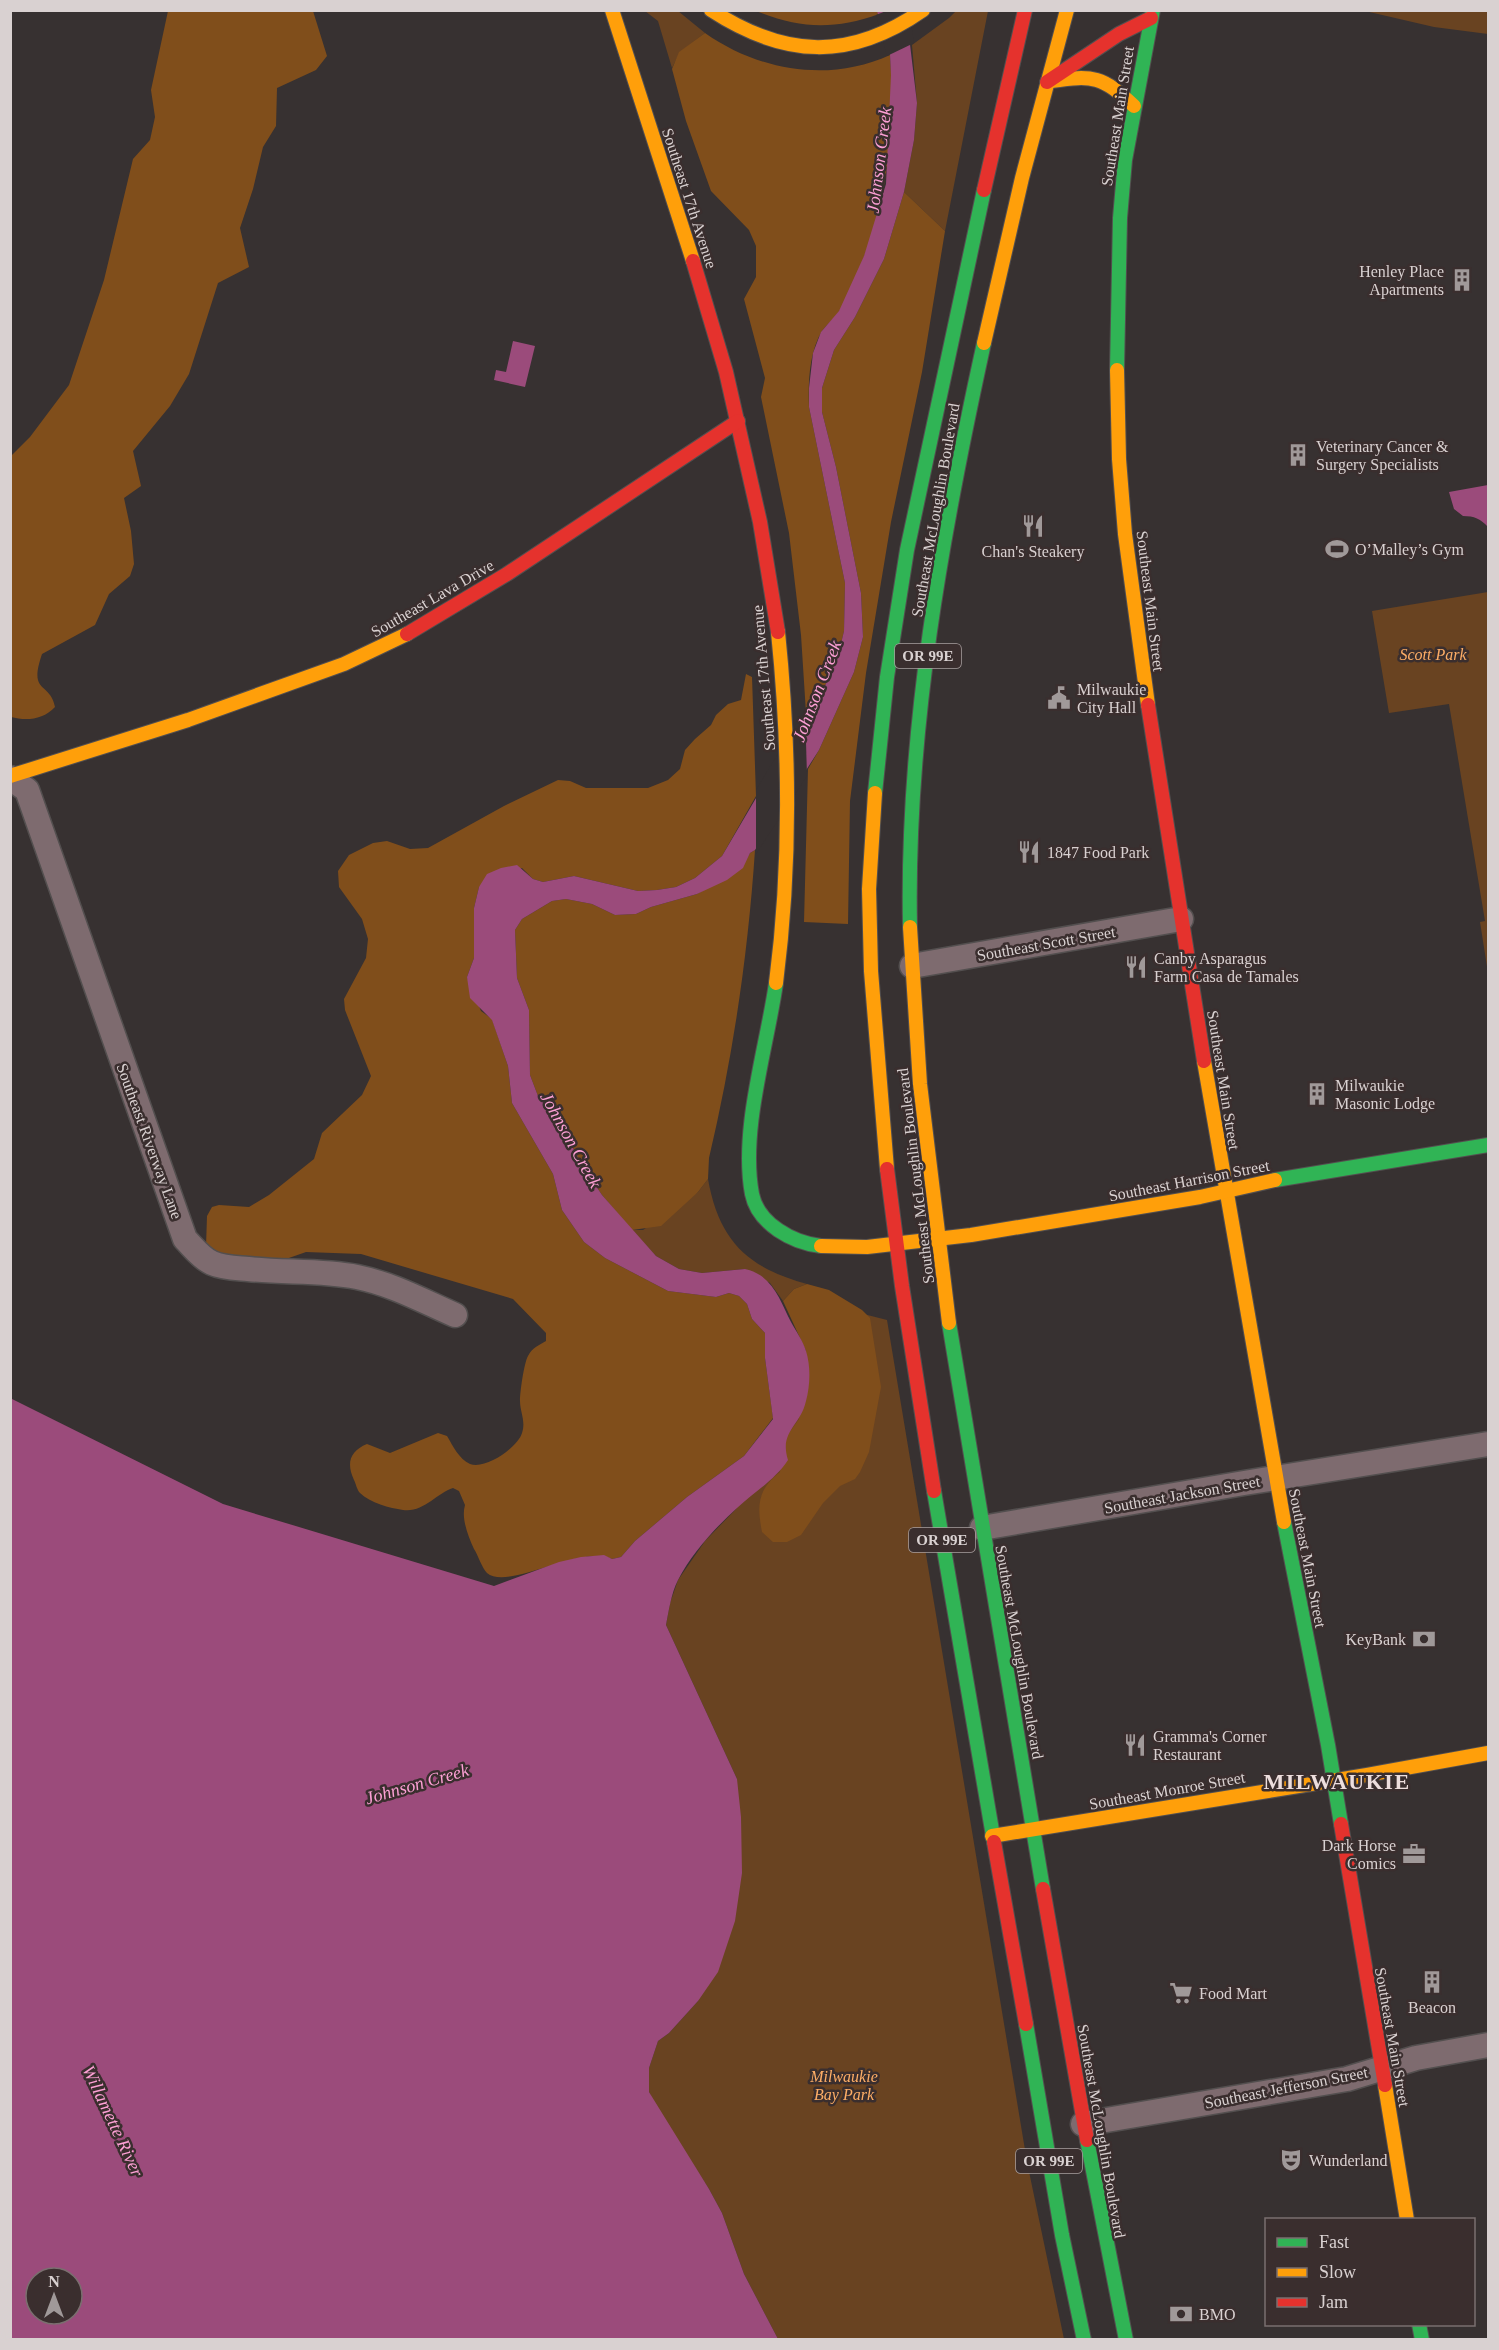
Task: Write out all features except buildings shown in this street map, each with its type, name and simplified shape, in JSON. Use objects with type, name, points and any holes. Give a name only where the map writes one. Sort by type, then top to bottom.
[{"type":"main road","name":"Southeast 17th Avenue","points":[[612,10],[702,288],[738,421],[776,611],[786,711],[787,848],[772,1011],[750,1145],[752,1195],[759,1211],[769,1223],[785,1235],[810,1245],[840,1248],[896,1244]]},
{"type":"main road","points":[[711,10],[737,28],[769,42],[804,48],[861,43],[898,28],[923,10]]},
{"type":"main road","name":"Southeast McLoughlin Boulevard","points":[[1025,10],[907,550],[887,677],[875,789],[869,889],[871,971],[889,1190],[933,1485],[1062,2235],[1084,2340]]},
{"type":"main road","name":"Southeast McLoughlin Boulevard","points":[[1067,10],[1047,82],[973,393],[943,548],[919,722],[911,815],[909,891],[920,1079],[937,1239],[959,1395],[1083,2124],[1126,2340]]},
{"type":"main road","points":[[1047,82],[1152,14]]},
{"type":"main road","name":"Southeast Main Street","points":[[1152,14],[1134,106],[1122,189],[1116,279],[1119,459],[1132,595],[1156,773],[1225,1191],[1275,1478],[1333,1780],[1407,2218]]},
{"type":"main road","points":[[1047,82],[1086,76],[1099,78],[1111,84],[1134,106]]},
{"type":"main road","name":"Southeast Lava Drive","points":[[10,777],[188,720],[344,664],[401,638],[507,574],[738,421]]},
{"type":"main road","name":"Southeast Harrison Street","points":[[896,1244],[966,1236],[1225,1191],[1266,1181],[1488,1145]]},
{"type":"main road","name":"Southeast Monroe Street","points":[[992,1836],[1488,1753]]},
{"type":"street","name":"Southeast Riverway Lane","points":[[10,777],[27,790],[185,1239],[212,1263],[232,1268],[325,1272],[358,1277],[390,1286],[455,1315]]},
{"type":"street","name":"Southeast Scott Street","points":[[912,966],[1181,919]]},
{"type":"street","name":"Southeast Jackson Street","points":[[982,1528],[1488,1444]]},
{"type":"street","name":"Southeast Jefferson Street","points":[[1083,2124],[1347,2079],[1416,2058],[1488,2045]]},
{"type":"green space","points":[[645,11],[678,11],[705,33],[680,52],[672,68],[658,21]]},
{"type":"green space","points":[[956,11],[988,11],[945,231],[904,192],[914,140],[917,103],[912,45]]},
{"type":"green space","points":[[1365,11],[1488,11],[1488,34],[1434,27]]},
{"type":"green space","name":"Scott Park","points":[[1488,592],[1488,973],[1480,922],[1485,921],[1449,704],[1389,713],[1372,611]]},
{"type":"green space","points":[[708,1179],[720,1219],[740,1249],[768,1270],[807,1284],[794,1289],[783,1301],[770,1283],[745,1269],[702,1273],[679,1269],[656,1256],[632,1230],[643,1230],[698,1192]]},
{"type":"green space","name":"Milwaukie Bay Park","points":[[832,1306],[887,1320],[1027,2162],[1064,2339],[778,2339],[744,2274],[722,2213],[657,2109],[649,2092],[649,2068],[658,2041],[669,2033],[698,2001],[737,1779],[666,1625],[670,1603],[678,1580],[705,1541],[736,1509]]},
{"type":"shaded area","points":[[877,10],[879,14],[832,25],[802,24],[756,11]]},
{"type":"shaded area","points":[[168,11],[313,11],[327,56],[316,70],[277,88],[276,126],[263,147],[253,189],[240,228],[249,267],[218,283],[189,374],[170,406],[133,451],[141,486],[124,498],[131,531],[134,564],[130,576],[109,594],[95,625],[42,654],[37,676],[55,707],[40,717],[28,719],[11,717],[11,456],[30,437],[69,385],[104,280],[133,159],[150,140],[155,117],[151,90]]},
{"type":"shaded area","points":[[705,33],[748,56],[795,69],[843,69],[867,64],[890,55],[891,131],[885,183],[879,208],[864,257],[847,298],[836,316],[822,331],[814,348],[810,368],[809,407],[845,583],[844,631],[838,656],[824,688],[806,713],[801,635],[789,533],[761,397],[765,378],[744,299],[756,277],[756,246],[749,230],[711,191],[686,121],[672,69],[679,52]]},
{"type":"shaded area","points":[[904,192],[945,231],[922,372],[891,522],[866,673],[850,801],[848,924],[804,922],[808,769],[854,672],[863,637],[861,593],[836,467],[822,412],[822,388],[834,350],[855,317],[884,259]]},
{"type":"shaded area","points":[[746,674],[752,677],[756,796],[722,856],[695,878],[676,887],[657,890],[638,891],[574,876],[543,882],[533,879],[522,868],[479,887],[474,908],[474,958],[467,977],[481,1011],[492,1019],[508,1066],[512,1103],[553,1174],[562,1210],[584,1242],[605,1258],[668,1291],[716,1297],[729,1293],[739,1296],[747,1304],[752,1319],[765,1333],[765,1358],[773,1418],[744,1456],[687,1497],[635,1541],[621,1557],[612,1559],[599,1556],[583,1557],[528,1573],[497,1577],[485,1571],[467,1533],[465,1505],[459,1491],[453,1488],[417,1509],[392,1508],[364,1497],[360,1493],[350,1468],[351,1458],[357,1450],[367,1444],[390,1453],[438,1433],[447,1436],[459,1456],[470,1464],[484,1464],[508,1451],[522,1433],[520,1397],[525,1365],[532,1351],[546,1341],[546,1333],[513,1299],[361,1254],[306,1252],[286,1259],[218,1253],[206,1247],[207,1216],[212,1207],[219,1205],[249,1207],[269,1195],[314,1159],[322,1133],[362,1095],[371,1076],[345,1010],[344,999],[366,958],[368,939],[362,919],[339,887],[338,871],[349,855],[373,843],[387,841],[410,849],[428,848],[504,806],[558,780],[570,781],[586,788],[648,788],[668,780],[680,769],[685,750],[711,725],[716,715],[728,704],[741,700]]},
{"type":"shaded area","points":[[755,850],[738,1005],[709,1158],[708,1179],[698,1192],[661,1226],[632,1230],[602,1195],[582,1165],[553,1111],[538,1096],[530,1075],[529,1010],[517,978],[515,930],[522,919],[552,901],[566,899],[592,904],[615,915],[636,914],[651,907],[697,894],[742,868],[750,853]]},
{"type":"shaded area","points":[[807,1284],[829,1290],[862,1310],[870,1318],[881,1387],[869,1452],[860,1472],[855,1479],[840,1486],[823,1503],[801,1535],[787,1542],[773,1542],[762,1532],[759,1514],[760,1499],[767,1485],[780,1472],[786,1437],[799,1419],[806,1351],[783,1301],[794,1289]]},
{"type":"water","points":[[877,11],[906,11],[917,103],[914,140],[904,192],[884,259],[855,317],[834,350],[822,388],[822,412],[836,467],[861,593],[863,637],[854,672],[819,750],[755,850],[750,853],[743,868],[727,880],[697,894],[651,907],[636,914],[615,915],[592,904],[566,899],[552,901],[522,919],[515,930],[517,978],[529,1010],[530,1075],[538,1096],[553,1111],[582,1165],[602,1195],[656,1256],[679,1269],[702,1273],[745,1269],[762,1277],[779,1298],[808,1357],[807,1395],[803,1410],[788,1435],[786,1450],[788,1460],[777,1474],[704,1541],[678,1580],[670,1602],[666,1625],[737,1779],[741,1817],[742,1873],[735,1921],[718,1972],[698,2001],[669,2033],[658,2041],[649,2068],[649,2092],[722,2213],[744,2274],[778,2339],[11,2339],[10,1398],[223,1504],[494,1586],[559,1562],[604,1555],[612,1559],[621,1557],[635,1541],[687,1497],[744,1456],[773,1419],[765,1358],[765,1333],[752,1319],[747,1304],[739,1296],[729,1293],[716,1297],[668,1291],[605,1258],[584,1242],[562,1210],[553,1174],[512,1103],[508,1066],[492,1020],[470,998],[467,977],[474,958],[474,908],[479,887],[487,874],[517,865],[533,879],[543,882],[574,876],[638,891],[676,887],[695,878],[722,856],[806,713],[824,688],[838,656],[844,631],[845,583],[809,407],[809,388],[813,353],[821,332],[839,311],[864,256],[886,184],[890,55]]},
{"type":"water","points":[[513,341],[535,346],[525,387],[494,380],[496,370],[506,372]]},
{"type":"water","points":[[1488,485],[1488,527],[1480,520],[1463,516],[1454,509],[1449,492]]},
{"type":"pier","points":[[909,10],[914,43],[887,56],[876,15],[886,11]]},
{"type":"pier","points":[[805,709],[807,776],[756,854],[756,790]]},
{"type":"traffic: fast","points":[[1117,370],[1120,218],[1125,160],[1153,10]]},
{"type":"traffic: fast","points":[[875,793],[887,677],[907,550],[984,190]]},
{"type":"traffic: fast","points":[[910,927],[910,853],[914,780],[930,633],[954,487],[984,343]]},
{"type":"traffic: fast","points":[[776,983],[752,1116],[749,1143],[752,1194],[761,1214],[778,1230],[799,1241],[821,1246]]},
{"type":"traffic: fast","points":[[1275,1180],[1488,1145]]},
{"type":"traffic: fast","points":[[949,1323],[1043,1889]]},
{"type":"traffic: fast","points":[[934,1491],[994,1842]]},
{"type":"traffic: fast","points":[[1284,1522],[1328,1745],[1341,1824]]},
{"type":"traffic: fast","points":[[1026,2024],[1062,2235],[1084,2340]]},
{"type":"traffic: fast","points":[[1087,2140],[1126,2340]]},
{"type":"traffic: fast","points":[[1419,2326],[1422,2340]]},
{"type":"traffic: slow","points":[[612,10],[693,261]]},
{"type":"traffic: slow","points":[[711,10],[738,26],[765,37],[791,45],[817,47],[843,45],[869,38],[896,27],[923,10]]},
{"type":"traffic: slow","points":[[984,343],[1022,178],[1067,10]]},
{"type":"traffic: slow","points":[[1051,81],[1078,78],[1097,80],[1114,89],[1134,106]]},
{"type":"traffic: slow","points":[[1117,370],[1119,459],[1125,534],[1148,705]]},
{"type":"traffic: slow","points":[[776,983],[784,895],[787,808],[785,720],[778,632]]},
{"type":"traffic: slow","points":[[10,776],[188,720],[344,664],[407,634]]},
{"type":"traffic: slow","points":[[875,793],[869,889],[871,971],[887,1169]]},
{"type":"traffic: slow","points":[[910,927],[920,1084],[949,1323]]},
{"type":"traffic: slow","points":[[1204,1061],[1284,1522]]},
{"type":"traffic: slow","points":[[821,1246],[867,1247],[971,1235],[1200,1197],[1275,1180]]},
{"type":"traffic: slow","points":[[992,1836],[1488,1753]]},
{"type":"traffic: slow","points":[[1385,2085],[1407,2218]]},
{"type":"traffic: jam","points":[[984,190],[1025,10]]},
{"type":"traffic: jam","points":[[1047,82],[1119,34],[1151,18]]},
{"type":"traffic: jam","points":[[693,261],[726,372],[760,522],[778,632]]},
{"type":"traffic: jam","points":[[407,634],[507,574],[738,421]]},
{"type":"traffic: jam","points":[[1148,705],[1204,1061]]},
{"type":"traffic: jam","points":[[887,1169],[902,1286],[934,1491]]},
{"type":"traffic: jam","points":[[1341,1824],[1385,2085]]},
{"type":"traffic: jam","points":[[994,1842],[1026,2024]]},
{"type":"traffic: jam","points":[[1043,1889],[1087,2140]]},
{"type":"place","name":"Henley Place Apartments","points":[[1462,280]]},
{"type":"place","name":"Veterinary Cancer & Surgery Specialists","points":[[1298,455]]},
{"type":"place","name":"Chan's Steakery","points":[[1033,526]]},
{"type":"place","name":"O’Malley’s Gym","points":[[1337,549]]},
{"type":"place","name":"Milwaukie City Hall","points":[[1059,698]]},
{"type":"place","name":"1847 Food Park","points":[[1029,852]]},
{"type":"place","name":"Canby Asparagus Farm Casa de Tamales","points":[[1136,967]]},
{"type":"place","name":"Milwaukie Masonic Lodge","points":[[1317,1094]]},
{"type":"place","name":"KeyBank","points":[[1424,1639]]},
{"type":"place","name":"Gramma's Corner Restaurant","points":[[1135,1745]]},
{"type":"place","name":"Dark Horse Comics","points":[[1414,1854]]},
{"type":"place","name":"Beacon","points":[[1432,1982]]},
{"type":"place","name":"Food Mart","points":[[1181,1993]]},
{"type":"place","name":"Wunderland","points":[[1291,2160]]},
{"type":"place","name":"BMO","points":[[1181,2314]]},
{"type":"district","name":"MILWAUKIE","points":[[1337,1781]]},
{"type":"water label","name":"Johnson Creek","points":[[879,160]]},
{"type":"water label","name":"Johnson Creek","points":[[817,691]]},
{"type":"water label","name":"Johnson Creek","points":[[571,1140]]},
{"type":"water label","name":"Johnson Creek","points":[[417,1784]]},
{"type":"water label","name":"Willamette River","points":[[113,2121]]}]
